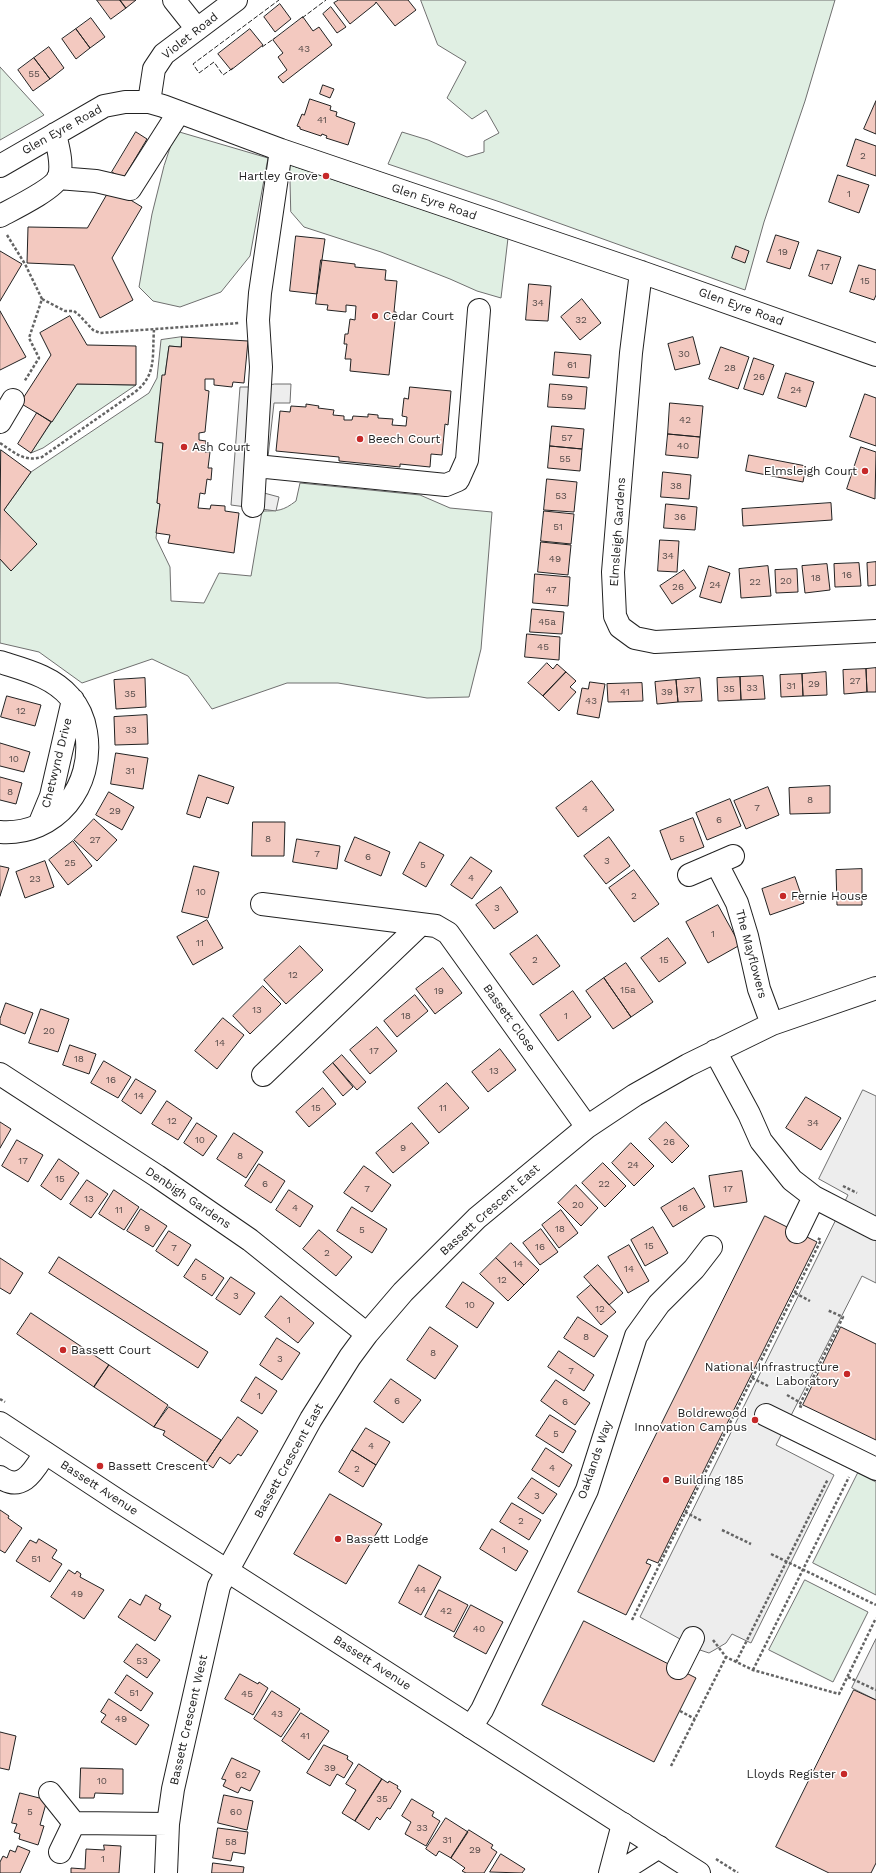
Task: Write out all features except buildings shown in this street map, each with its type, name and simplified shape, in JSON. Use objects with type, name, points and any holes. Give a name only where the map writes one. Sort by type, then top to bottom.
[{"type":"street","points":[[174,0],[197,29]]},
{"type":"street","name":"Violet Road","points":[[148,102],[152,76],[158,62],[175,45],[236,0]]},
{"type":"street","name":"Glen Eyre Road","points":[[0,166],[104,106],[126,102],[148,102],[281,150],[640,272],[876,355]]},
{"type":"street","points":[[58,178],[96,181],[130,190],[179,112]]},
{"type":"street","points":[[2,223],[50,187],[58,178],[60,164],[55,134]]},
{"type":"street","points":[[253,506],[261,367],[258,320],[260,293],[281,150]]},
{"type":"street","name":"Elmsleigh Gardens","points":[[640,272],[631,353],[613,572],[615,616],[620,627],[635,638],[654,642],[876,631]]},
{"type":"street","points":[[256,466],[446,485],[458,480],[467,460],[479,310]]},
{"type":"street","points":[[0,422],[13,400]]},
{"type":"street","name":"Chetwynd Drive","points":[[0,662],[47,678],[72,700],[51,796],[39,825],[28,829],[0,832]]},
{"type":"street","name":"The Mayflowers","points":[[689,875],[725,860],[736,903],[747,936],[759,990],[772,1024]]},
{"type":"street","name":"Bassett Close","points":[[262,904],[436,926],[448,933],[587,1127]]},
{"type":"street","points":[[263,1075],[421,924]]},
{"type":"street","name":"Bassett Crescent East","points":[[228,1571],[311,1419],[346,1363],[367,1334],[403,1292],[477,1218],[587,1127],[635,1095],[715,1051],[772,1024],[876,988]]},
{"type":"street","points":[[715,1051],[749,1114],[755,1130],[770,1153],[792,1180],[814,1197],[876,1229]]},
{"type":"street","name":"Denbigh Gardens","points":[[0,1074],[157,1176],[250,1240],[367,1334]]},
{"type":"street","points":[[804,1233],[814,1197]]},
{"type":"street","name":"Oaklands Way","points":[[471,1727],[482,1710],[587,1490],[636,1336],[659,1304],[694,1269],[711,1247]]},
{"type":"street","points":[[766,1415],[876,1469]]},
{"type":"street","name":"Bassett Avenue","points":[[0,1423],[44,1453],[699,1873]]},
{"type":"street","points":[[0,1477],[10,1482],[17,1483],[24,1480],[36,1467],[44,1453]]},
{"type":"street","name":"Bassett Crescent West","points":[[166,1873],[168,1824],[173,1789],[219,1586],[228,1571]]},
{"type":"street","points":[[678,1668],[702,1639]]},
{"type":"street","points":[[50,1793],[74,1823]]},
{"type":"street","points":[[74,1823],[168,1824]]},
{"type":"street","points":[[60,1852],[74,1823]]},
{"type":"street","points":[[610,1873],[623,1824]]},
{"type":"street","points":[[618,1873],[659,1847]]},
{"type":"path","points":[[2,223],[25,264],[42,299],[65,311],[74,311],[79,314],[93,330],[100,332],[154,330],[258,320]]},
{"type":"path","points":[[13,400],[39,358],[29,338],[42,299]]},
{"type":"path","points":[[0,443],[19,456],[32,460],[42,457],[135,392],[143,386],[151,373],[154,330]]},
{"type":"path","points":[[843,1186],[857,1193]]},
{"type":"path","points":[[632,1620],[739,1402],[821,1240],[804,1233]]},
{"type":"path","points":[[795,1294],[810,1301]]},
{"type":"path","points":[[799,1406],[843,1317],[827,1310]]},
{"type":"path","points":[[752,1378],[768,1386]]},
{"type":"path","points":[[787,1395],[800,1403]]},
{"type":"path","points":[[753,1670],[849,1477]]},
{"type":"path","points":[[736,1662],[828,1478]]},
{"type":"path","points":[[685,1512],[702,1521]]},
{"type":"path","points":[[722,1530],[752,1544]]},
{"type":"path","points":[[771,1554],[876,1606]]},
{"type":"path","points":[[702,1639],[726,1657],[753,1670],[839,1694],[876,1618]]},
{"type":"path","points":[[671,1766],[726,1657]]},
{"type":"path","points":[[848,1677],[876,1690]]},
{"type":"path","points":[[680,1712],[695,1719]]},
{"type":"green space","points":[[421,0],[835,0],[805,101],[764,222],[745,290],[500,202],[388,164],[402,132],[428,140],[467,157],[484,152],[484,141],[499,133],[486,110],[472,119],[447,98],[466,62],[438,45]]},
{"type":"green space","points":[[0,67],[44,115],[0,140]]},
{"type":"green space","points":[[176,131],[268,158],[250,256],[221,292],[180,307],[153,301],[139,287],[152,214],[164,166]]},
{"type":"green space","points":[[290,165],[508,238],[501,298],[477,291],[381,252],[304,227],[291,212]]},
{"type":"green space","points":[[182,337],[181,347],[169,346],[165,375],[163,443],[157,503],[160,504],[156,538],[170,567],[171,601],[204,603],[219,573],[251,576],[262,511],[280,510],[296,501],[300,483],[420,495],[450,508],[492,512],[481,649],[469,697],[427,698],[338,683],[287,683],[212,709],[188,676],[152,659],[82,683],[39,652],[0,643],[0,559],[11,571],[4,510],[31,472],[149,393],[157,378],[161,340]]},
{"type":"green space","points":[[77,384],[136,385],[43,448],[31,453]]},
{"type":"green space","points":[[858,1473],[876,1482],[876,1595],[813,1563]]},
{"type":"green space","points":[[805,1580],[868,1612],[833,1682],[769,1650]]},
{"type":"shaded area","points":[[291,384],[290,403],[274,403],[264,493],[279,497],[276,511],[231,505],[240,387]]},
{"type":"shaded area","points":[[863,1090],[876,1096],[876,1283],[862,1276],[776,1445],[834,1475],[751,1643],[732,1634],[726,1643],[709,1653],[700,1650],[640,1617],[848,1195],[819,1179]]},
{"type":"shaded area","points":[[876,1639],[876,1700],[852,1688]]},
{"type":"fence","points":[[233,68],[223,75],[214,62],[199,73],[193,64],[279,0]]},
{"type":"fence","points":[[302,18],[326,0]]},
{"type":"fence","points":[[262,47],[275,38]]},
{"type":"place","name":"Hartley Grove","points":[[326,176]]},
{"type":"place","name":"Cedar Court","points":[[375,316]]},
{"type":"place","name":"Beech Court","points":[[360,439]]},
{"type":"place","name":"Ash Court","points":[[184,447]]},
{"type":"place","name":"Elmsleigh Court","points":[[865,471]]},
{"type":"place","name":"Fernie House","points":[[783,896]]},
{"type":"place","name":"Bassett Court","points":[[63,1350]]},
{"type":"place","name":"National Infrastructure Laboratory","points":[[847,1374]]},
{"type":"place","name":"Boldrewood Innovation Campus","points":[[755,1420]]},
{"type":"place","name":"Bassett Crescent","points":[[100,1466]]},
{"type":"place","name":"Building 185","points":[[666,1480]]},
{"type":"place","name":"Bassett Lodge","points":[[338,1539]]},
{"type":"place","name":"Lloyds Register","points":[[844,1774]]}]
